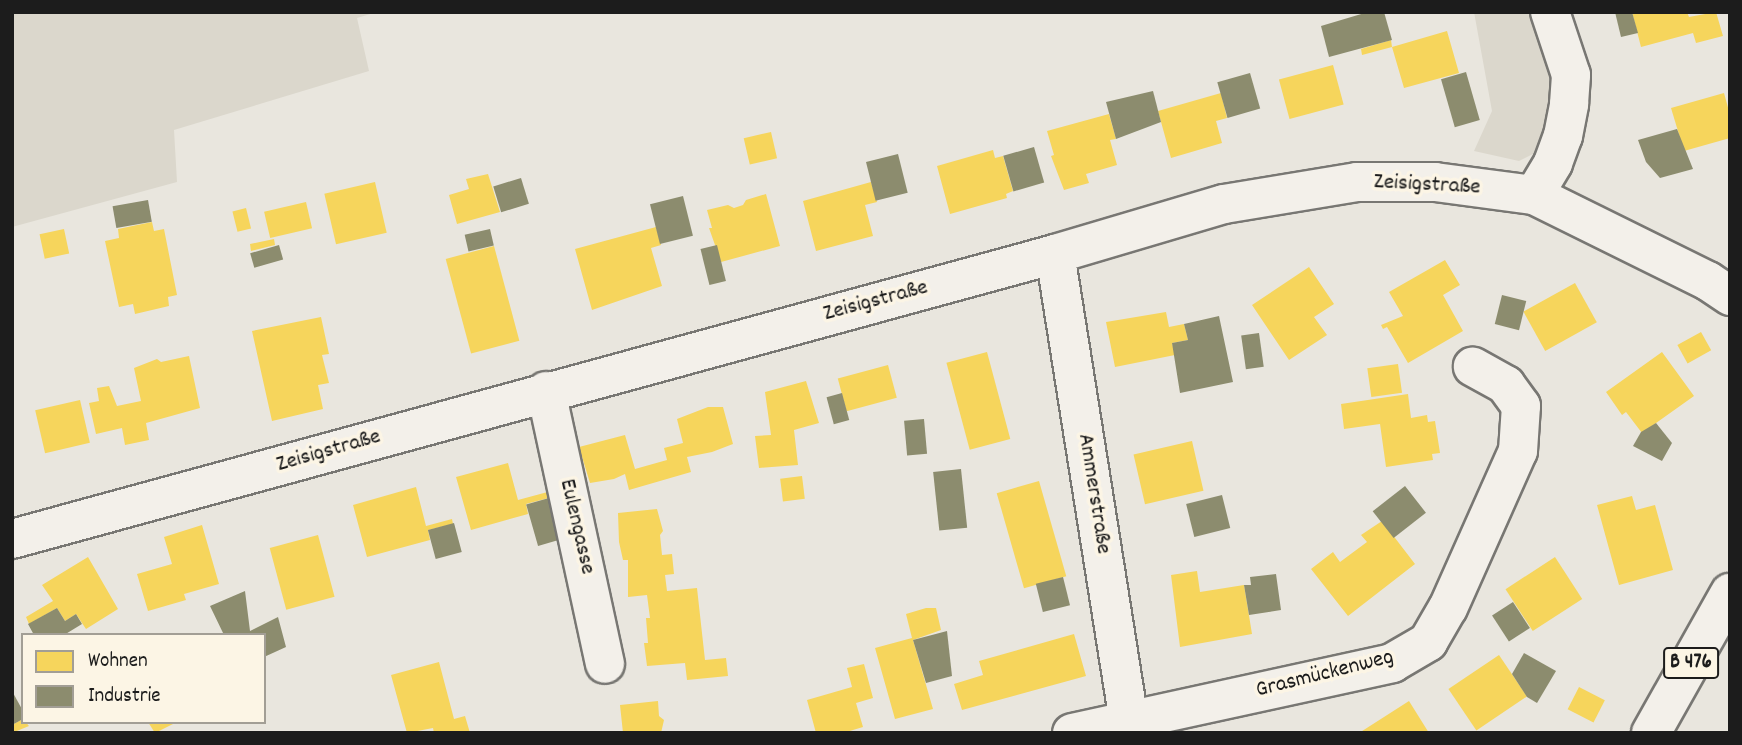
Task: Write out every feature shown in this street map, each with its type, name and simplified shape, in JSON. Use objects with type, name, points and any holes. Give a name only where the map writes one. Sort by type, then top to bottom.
[{"type":"street","points":[[1534,195],[1553,163],[1563,136],[1570,94],[1571,75],[1550,12]]},
{"type":"street","name":"Zeisigstraße","points":[[12,539],[1055,254],[1224,204],[1357,182],[1435,182],[1534,195],[1707,281],[1730,296]]},
{"type":"street","name":"Ammerstraße","points":[[1055,254],[1130,725]]},
{"type":"street","name":"Grasmückenweg","points":[[1072,733],[1130,725],[1392,663],[1428,642],[1448,608],[1518,451],[1521,406],[1506,385],[1472,367]]},
{"type":"street","name":"Eulengasse","points":[[546,391],[605,664]]},
{"type":"street","name":"B 476","points":[[1651,733],[1730,593]]},
{"type":"shaded area","points":[[12,12],[377,12],[357,18],[369,71],[174,130],[177,182],[12,227]]},
{"type":"shaded area","points":[[1474,12],[1540,12],[1559,78],[1552,120],[1537,152],[1519,161],[1474,151],[1492,111]]},
{"type":"building: Wohnen","points":[[1632,12],[1687,12],[1689,17],[1716,12],[1723,36],[1696,43],[1693,33],[1641,47]]},
{"type":"building: Wohnen","points":[[1447,31],[1459,73],[1404,88],[1392,47]]},
{"type":"building: Wohnen","points":[[1391,40],[1392,47],[1362,55],[1361,49]]},
{"type":"building: Wohnen","points":[[1333,65],[1344,105],[1290,119],[1279,79]]},
{"type":"building: Wohnen","points":[[1221,93],[1227,118],[1216,121],[1222,143],[1171,158],[1158,111]]},
{"type":"building: Wohnen","points":[[1724,93],[1730,115],[1730,138],[1684,151],[1671,108]]},
{"type":"building: Wohnen","points":[[1109,114],[1116,139],[1110,140],[1117,165],[1086,174],[1089,183],[1064,190],[1051,156],[1054,155],[1047,131]]},
{"type":"building: Wohnen","points":[[771,132],[777,158],[750,165],[744,138]]},
{"type":"building: Wohnen","points":[[993,150],[995,158],[1003,156],[1013,191],[1006,194],[1007,198],[950,214],[937,166]]},
{"type":"building: Wohnen","points":[[488,174],[500,212],[457,224],[449,195],[469,189],[466,179]]},
{"type":"building: Wohnen","points":[[375,182],[387,233],[336,244],[324,194]]},
{"type":"building: Wohnen","points":[[871,182],[877,202],[865,205],[873,236],[816,251],[803,201]]},
{"type":"building: Wohnen","points":[[766,194],[780,246],[721,262],[709,228],[712,228],[707,210],[728,205],[734,208],[743,205],[746,200]]},
{"type":"building: Wohnen","points":[[306,202],[312,228],[270,238],[264,212]]},
{"type":"building: Wohnen","points":[[246,208],[251,228],[237,232],[232,211]]},
{"type":"building: Wohnen","points":[[152,222],[154,231],[164,229],[177,295],[168,297],[169,306],[135,314],[133,304],[119,307],[105,241],[119,238],[118,229]]},
{"type":"building: Wohnen","points":[[656,227],[661,245],[651,248],[662,286],[592,310],[575,249]]},
{"type":"building: Wohnen","points":[[64,229],[69,253],[45,259],[40,234]]},
{"type":"building: Wohnen","points":[[274,239],[275,245],[251,251],[250,244]]},
{"type":"building: Wohnen","points":[[494,246],[519,341],[471,354],[446,259]]},
{"type":"building: Wohnen","points":[[1445,260],[1460,285],[1443,295],[1463,331],[1408,363],[1387,327],[1383,329],[1381,325],[1403,316],[1389,292]]},
{"type":"building: Wohnen","points":[[1309,267],[1334,304],[1314,317],[1327,335],[1289,360],[1252,305]]},
{"type":"building: Wohnen","points":[[1575,283],[1597,322],[1545,351],[1523,312]]},
{"type":"building: Wohnen","points":[[1166,312],[1169,327],[1184,324],[1188,340],[1172,343],[1175,355],[1115,367],[1106,322]]},
{"type":"building: Wohnen","points":[[321,317],[329,354],[322,355],[329,383],[318,385],[323,409],[272,421],[252,331]]},
{"type":"building: Wohnen","points":[[1701,332],[1711,350],[1688,363],[1677,345]]},
{"type":"building: Wohnen","points":[[987,352],[1010,439],[970,450],[946,363]]},
{"type":"building: Wohnen","points":[[1662,352],[1694,396],[1642,433],[1626,412],[1622,415],[1606,392]]},
{"type":"building: Wohnen","points":[[189,356],[200,408],[146,423],[149,440],[125,445],[122,428],[96,434],[89,403],[99,401],[97,388],[109,386],[117,406],[141,401],[134,368],[157,359],[161,362]]},
{"type":"building: Wohnen","points":[[1398,364],[1402,393],[1371,397],[1367,368]]},
{"type":"building: Wohnen","points":[[888,365],[897,398],[847,411],[838,378]]},
{"type":"building: Wohnen","points":[[806,381],[819,423],[794,430],[798,465],[759,468],[755,436],[771,435],[765,392]]},
{"type":"building: Wohnen","points":[[1408,394],[1411,418],[1427,415],[1428,422],[1435,421],[1440,453],[1432,454],[1433,460],[1386,467],[1380,424],[1344,429],[1341,404]]},
{"type":"building: Wohnen","points":[[80,400],[90,443],[45,453],[35,410]]},
{"type":"building: Wohnen","points":[[708,407],[723,407],[733,444],[687,457],[691,472],[629,490],[625,474],[614,479],[590,483],[579,447],[625,435],[635,469],[667,460],[664,448],[683,443],[677,419]]},
{"type":"building: Wohnen","points":[[1192,441],[1203,491],[1145,504],[1134,454]]},
{"type":"building: Wohnen","points":[[508,463],[518,500],[555,490],[556,496],[526,504],[528,514],[471,530],[456,477]]},
{"type":"building: Wohnen","points":[[802,476],[805,499],[783,502],[780,479]]},
{"type":"building: Wohnen","points":[[1039,481],[1066,576],[1024,588],[997,493]]},
{"type":"building: Wohnen","points":[[416,487],[426,526],[452,519],[453,524],[428,530],[430,540],[367,557],[353,505]]},
{"type":"building: Wohnen","points":[[1632,496],[1636,510],[1655,505],[1673,570],[1619,585],[1597,505]]},
{"type":"building: Wohnen","points":[[657,509],[663,531],[660,535],[662,555],[672,554],[674,574],[665,575],[667,591],[697,588],[705,660],[726,658],[728,676],[687,680],[685,663],[647,666],[644,643],[648,643],[646,618],[650,618],[647,595],[628,597],[628,560],[623,560],[619,542],[618,513]]},
{"type":"building: Wohnen","points":[[1382,521],[1415,564],[1348,616],[1311,569],[1333,552],[1340,562],[1367,542],[1361,535]]},
{"type":"building: Wohnen","points":[[202,525],[219,584],[184,594],[186,600],[148,611],[137,574],[172,564],[164,537]]},
{"type":"building: Wohnen","points":[[318,535],[335,597],[286,610],[270,548]]},
{"type":"building: Wohnen","points":[[88,557],[118,609],[86,629],[76,614],[65,621],[57,608],[29,624],[26,617],[53,601],[42,585]]},
{"type":"building: Wohnen","points":[[1555,557],[1582,599],[1533,631],[1506,589]]},
{"type":"building: Wohnen","points":[[1197,571],[1200,592],[1244,585],[1252,634],[1180,647],[1171,575]]},
{"type":"building: Wohnen","points":[[936,608],[941,630],[913,640],[933,709],[895,719],[875,648],[912,638],[906,614]]},
{"type":"building: Wohnen","points":[[1074,634],[1086,676],[962,710],[954,684],[983,675],[979,661]]},
{"type":"building: Wohnen","points":[[1499,655],[1527,696],[1476,731],[1448,689]]},
{"type":"building: Wohnen","points":[[439,662],[454,719],[465,716],[470,733],[434,733],[433,728],[407,733],[391,675]]},
{"type":"building: Wohnen","points":[[864,664],[873,698],[856,703],[863,727],[843,733],[816,733],[807,700],[852,687],[847,668]]},
{"type":"building: Wohnen","points":[[1579,687],[1605,700],[1593,722],[1568,709]]},
{"type":"building: Wohnen","points":[[658,701],[659,716],[664,720],[661,733],[623,733],[620,705]]},
{"type":"building: Wohnen","points":[[1409,701],[1429,733],[1359,733]]},
{"type":"building: Wohnen","points":[[21,720],[21,724],[29,726],[12,733],[12,725]]},
{"type":"building: Wohnen","points":[[149,724],[173,724],[155,733]]},
{"type":"building: Industrie","points":[[1368,12],[1384,12],[1392,40],[1329,57],[1321,26]]},
{"type":"building: Industrie","points":[[1615,12],[1632,12],[1638,33],[1621,37]]},
{"type":"building: Industrie","points":[[1466,72],[1480,120],[1455,127],[1441,79]]},
{"type":"building: Industrie","points":[[1250,73],[1260,109],[1228,118],[1217,82]]},
{"type":"building: Industrie","points":[[1153,91],[1161,122],[1116,139],[1106,102]]},
{"type":"building: Industrie","points":[[1677,129],[1693,169],[1660,178],[1646,162],[1638,140]]},
{"type":"building: Industrie","points":[[1034,147],[1044,183],[1013,191],[1003,156]]},
{"type":"building: Industrie","points":[[898,154],[908,193],[876,201],[866,162]]},
{"type":"building: Industrie","points":[[521,178],[529,204],[501,212],[493,186]]},
{"type":"building: Industrie","points":[[683,196],[693,236],[660,244],[650,204]]},
{"type":"building: Industrie","points":[[148,200],[152,222],[116,228],[113,206]]},
{"type":"building: Industrie","points":[[490,229],[494,246],[468,251],[465,235]]},
{"type":"building: Industrie","points":[[279,245],[283,259],[254,268],[250,253]]},
{"type":"building: Industrie","points":[[717,245],[726,281],[709,285],[701,249]]},
{"type":"building: Industrie","points":[[1502,295],[1526,301],[1519,330],[1495,324]]},
{"type":"building: Industrie","points":[[1219,316],[1233,382],[1180,393],[1172,343],[1188,340],[1184,324]]},
{"type":"building: Industrie","points":[[1259,333],[1264,367],[1246,369],[1241,336]]},
{"type":"building: Industrie","points":[[842,393],[849,420],[834,424],[827,397]]},
{"type":"building: Industrie","points":[[924,419],[927,454],[907,456],[904,421]]},
{"type":"building: Industrie","points":[[1656,423],[1672,443],[1662,461],[1633,446],[1641,432]]},
{"type":"building: Industrie","points":[[961,469],[967,528],[939,531],[933,472]]},
{"type":"building: Industrie","points":[[1405,486],[1426,513],[1394,538],[1373,511]]},
{"type":"building: Industrie","points":[[1222,495],[1230,528],[1194,537],[1186,504]]},
{"type":"building: Industrie","points":[[556,496],[568,537],[538,546],[526,505]]},
{"type":"building: Industrie","points":[[454,523],[462,552],[436,559],[428,530]]},
{"type":"building: Industrie","points":[[1276,574],[1281,610],[1249,615],[1244,585],[1251,585],[1250,577]]},
{"type":"building: Industrie","points":[[1063,577],[1070,605],[1043,612],[1036,584]]},
{"type":"building: Industrie","points":[[245,591],[250,631],[278,617],[286,647],[266,656],[266,633],[223,633],[210,606]]},
{"type":"building: Industrie","points":[[1513,602],[1530,628],[1509,642],[1492,616]]},
{"type":"building: Industrie","points":[[57,608],[65,621],[76,614],[82,624],[67,633],[33,633],[28,624]]},
{"type":"building: Industrie","points":[[947,631],[952,676],[926,683],[913,640]]},
{"type":"building: Industrie","points":[[1524,653],[1556,671],[1537,703],[1527,697],[1512,674]]},
{"type":"building: Industrie","points":[[12,691],[21,707],[21,720],[12,725]]}]
